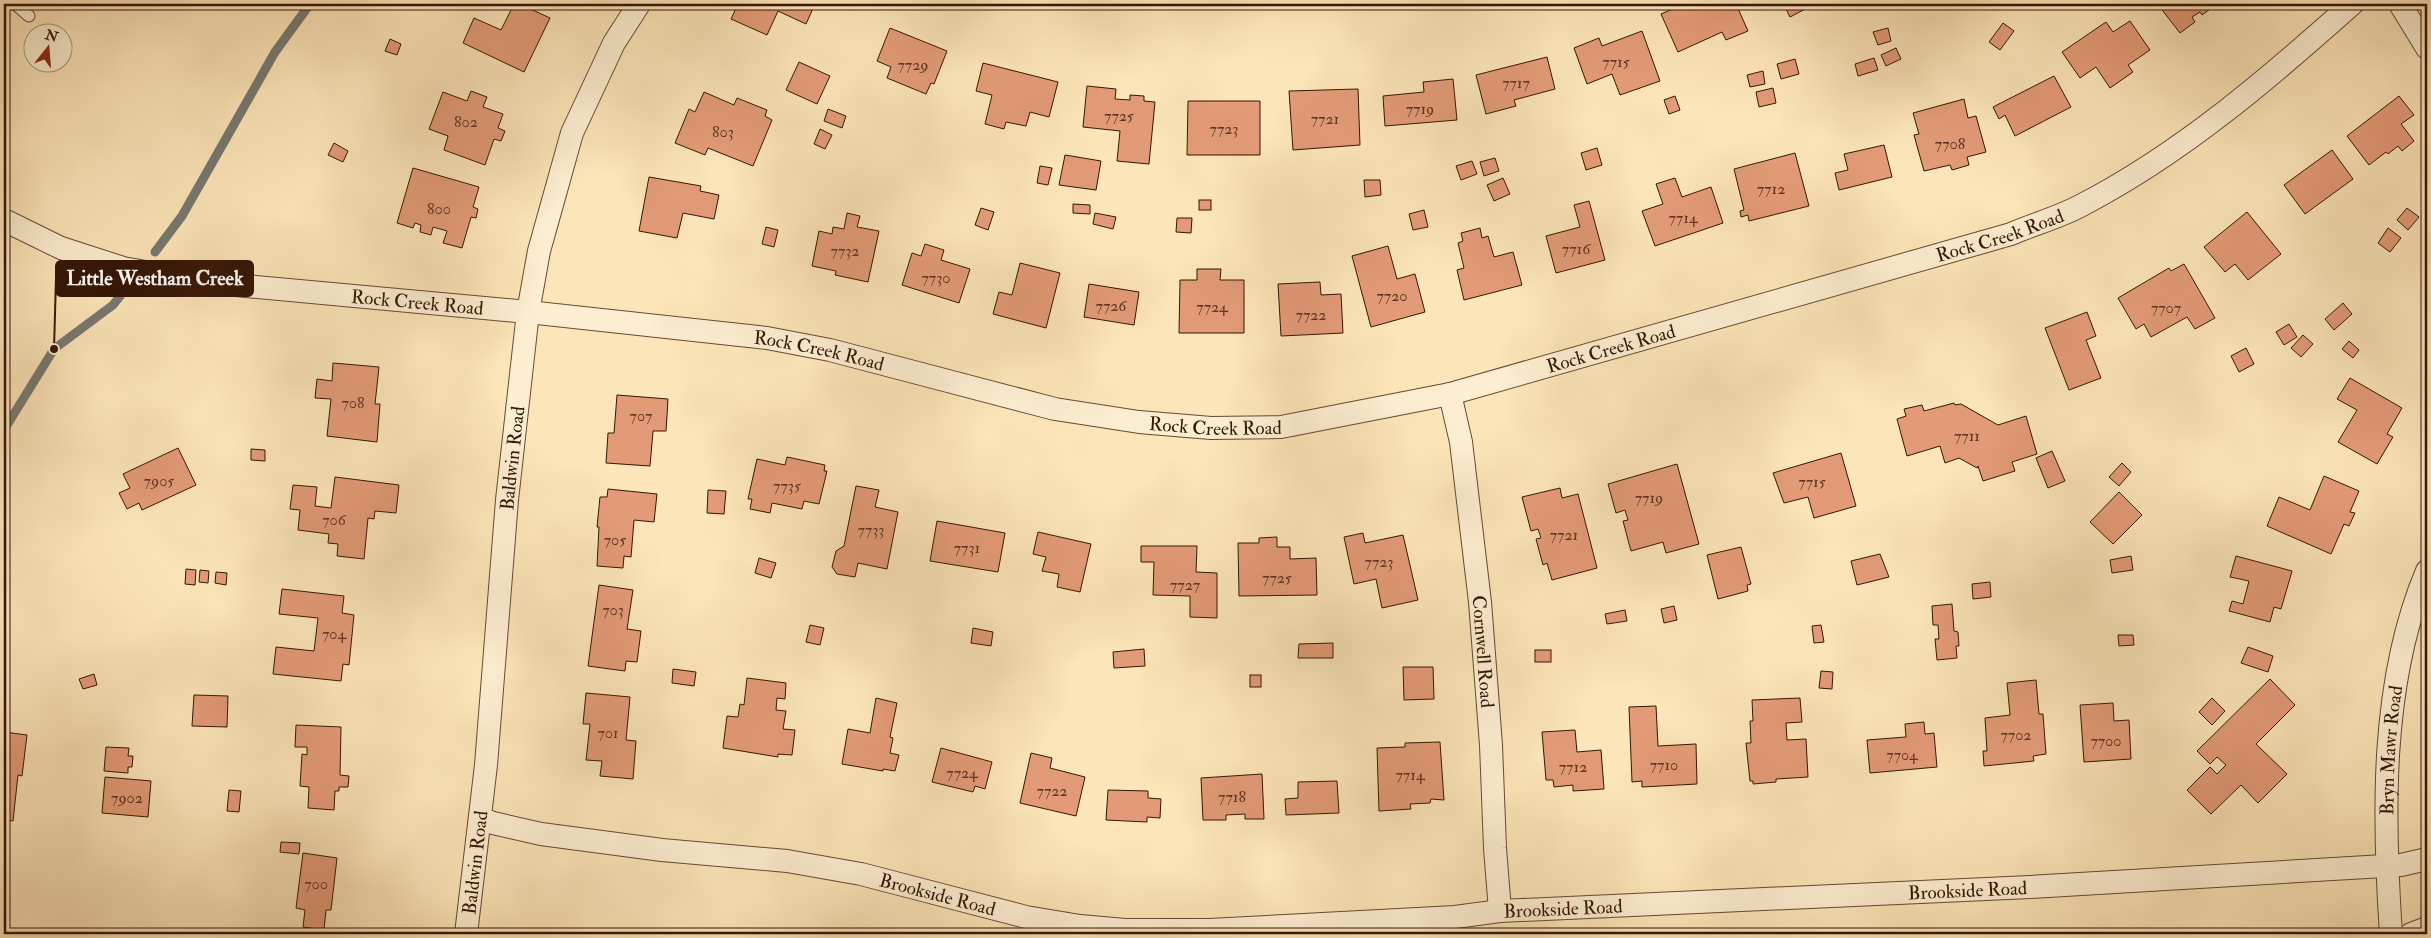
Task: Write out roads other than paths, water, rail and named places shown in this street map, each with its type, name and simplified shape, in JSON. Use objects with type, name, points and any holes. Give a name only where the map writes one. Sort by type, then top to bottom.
[{"type":"street","name":"Baldwin Road","points":[[466,934],[480,818],[500,612],[507,500],[528,312],[539,251],[572,133],[614,43],[640,4]]},
{"type":"street","name":"Rock Creek Road","points":[[4,220],[62,248],[123,268],[203,282],[528,312],[767,338],[830,350],[1055,409],[1139,422],[1211,428],[1281,427],[1450,394],[2011,234],[2080,206],[2136,174],[2218,117],[2285,64],[2352,4]]},
{"type":"street","points":[[2400,4],[2427,48]]},
{"type":"street","name":"Cornwell Road","points":[[1450,394],[1461,442],[1480,602],[1491,745],[1495,848],[1500,911]]},
{"type":"street","name":"Bryn Mawr Road","points":[[2391,934],[2386,866],[2388,766],[2399,669],[2416,602],[2427,571]]},
{"type":"street","name":"Brookside Road","points":[[480,818],[493,823],[541,834],[662,850],[787,861],[842,870],[1026,917],[1116,930],[1208,930],[1456,917],[1500,911],[2020,888],[2386,866],[2427,859]]},
{"type":"street","points":[[2411,934],[2427,928]]},
{"type":"lane","points":[[15,4],[29,16]]},
{"type":"waterway","points":[[155,252],[182,216],[275,52],[310,4]]},
{"type":"waterway","points":[[4,430],[54,349],[113,305],[124,291]]},
{"type":"place","name":"Little Westham Creek","points":[[54,349]]}]
